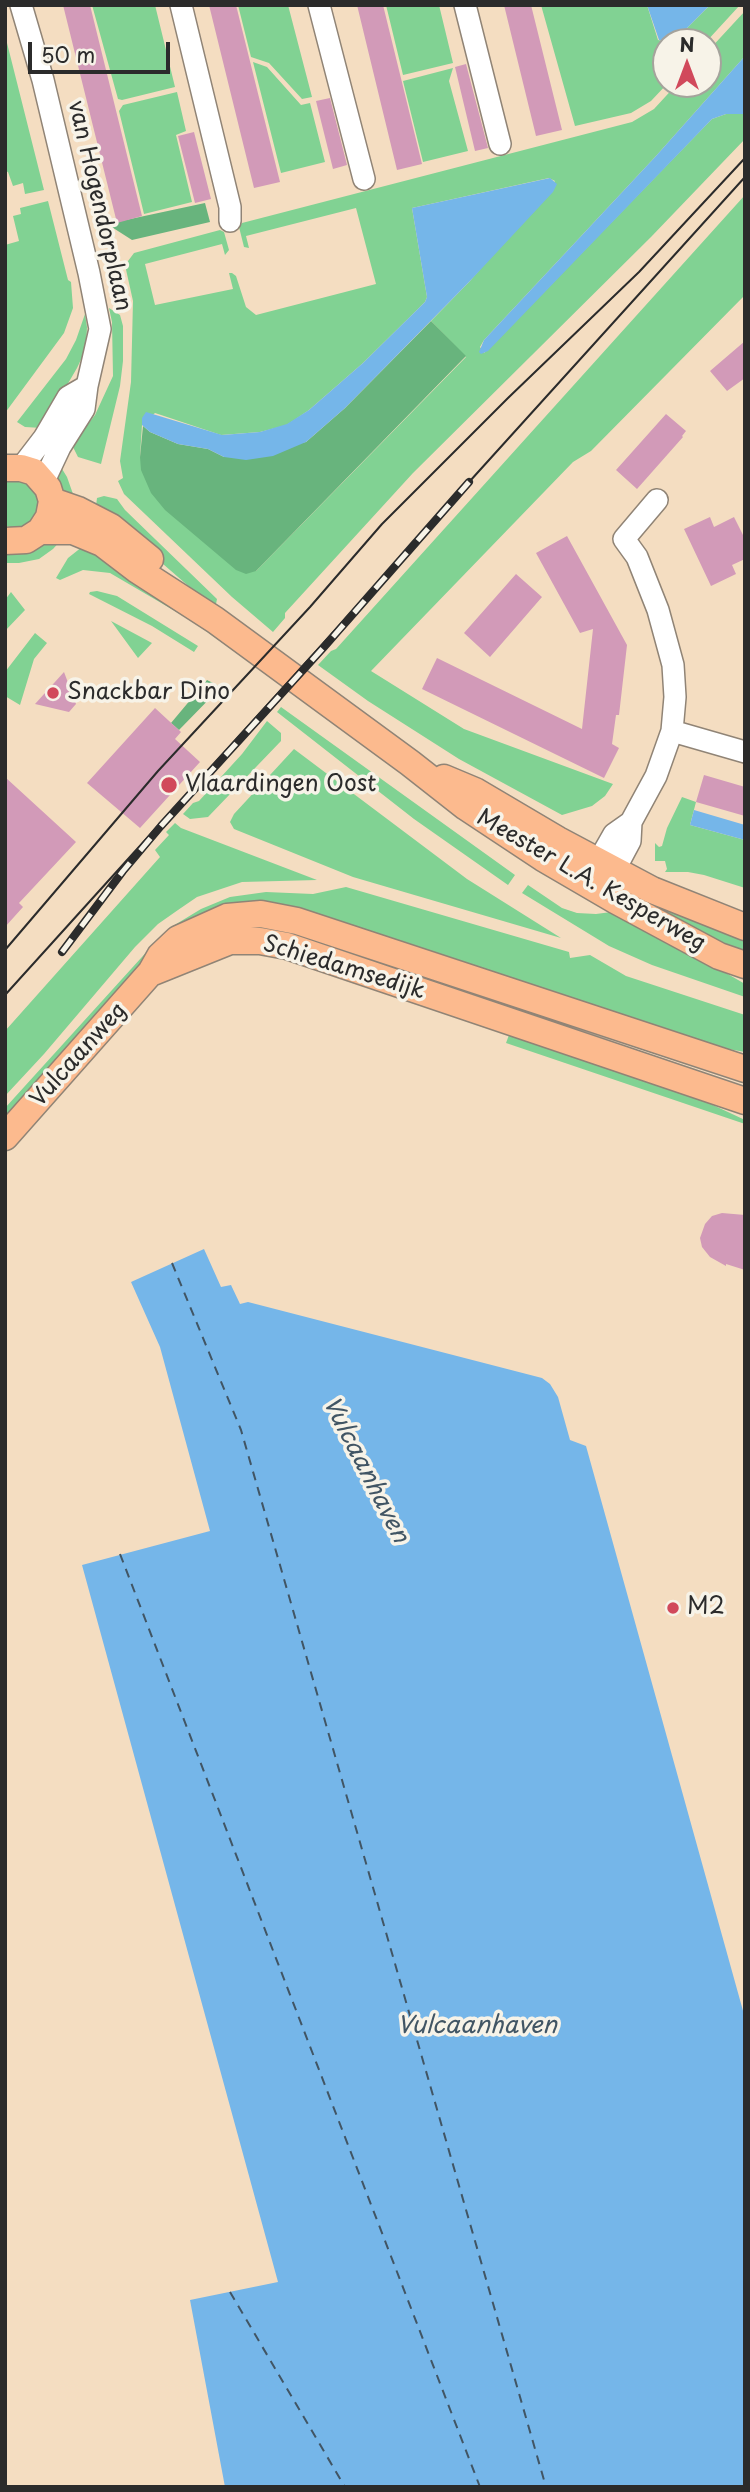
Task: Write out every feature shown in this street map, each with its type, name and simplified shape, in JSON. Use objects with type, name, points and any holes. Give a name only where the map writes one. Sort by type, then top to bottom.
[{"type":"main road","points":[[30,480],[49,517],[40,531]]},
{"type":"main road","name":"Meester L.A. Kesperweg","points":[[30,480],[111,527],[147,556],[215,620]]},
{"type":"main road","name":"Meester L.A. Kesperweg","points":[[7,543],[26,540],[40,531],[66,529],[102,543],[136,569],[215,620],[410,763],[475,791],[602,874],[694,943],[745,965]]},
{"type":"main road","name":"Meester L.A. Kesperweg","points":[[602,874],[652,890],[745,927]]},
{"type":"main road","name":"Schiedamsedijk","points":[[152,972],[160,956],[178,939],[227,917],[261,914],[297,921],[351,938],[745,1069]]},
{"type":"main road","name":"Schiedamsedijk","points":[[152,972],[230,941],[260,941],[287,946],[745,1101]]},
{"type":"main road","name":"Vulcaanweg","points":[[5,1137],[152,972]]},
{"type":"street","name":"van Hogendorplaan","points":[[21,5],[43,80],[100,329],[87,386],[68,397],[39,445],[30,480]]},
{"type":"street","name":"van Hogendorplaan","points":[[32,5],[43,80]]},
{"type":"street","points":[[181,5],[230,207],[230,221]]},
{"type":"street","points":[[319,5],[364,179]]},
{"type":"street","points":[[465,5],[499,144]]},
{"type":"street","points":[[602,874],[630,841],[631,822],[656,776],[672,731],[676,697],[673,665],[666,636],[637,557],[624,539],[657,500]]},
{"type":"street","points":[[672,731],[745,752]]},
{"type":"green space","points":[[92,5],[155,5],[175,87],[118,99]]},
{"type":"green space","points":[[238,5],[288,5],[312,97],[302,99],[269,63],[251,57]]},
{"type":"green space","points":[[386,5],[439,5],[453,63],[403,75]]},
{"type":"green space","points":[[541,5],[647,5],[654,28],[652,28],[654,98],[631,113],[575,126]]},
{"type":"green space","points":[[710,5],[740,5],[719,28],[687,28]]},
{"type":"green space","points":[[745,11],[745,56],[722,82],[722,36]]},
{"type":"green space","points":[[5,35],[44,190],[25,194],[23,183],[13,186],[8,172],[5,171]]},
{"type":"green space","points":[[253,62],[267,67],[301,105],[310,103],[325,162],[281,173]]},
{"type":"green space","points":[[453,68],[449,81],[468,151],[423,162],[403,81]]},
{"type":"green space","points":[[177,92],[186,131],[176,135],[192,202],[144,214],[119,111],[123,105]]},
{"type":"green space","points":[[664,98],[708,98],[484,340],[480,347],[484,353],[712,119],[726,114],[745,114],[745,139],[651,237],[413,473],[285,613],[285,618],[273,632],[232,597],[124,494],[118,481],[123,478],[120,461],[131,382],[133,301],[125,265],[134,253],[220,230],[224,232],[229,250],[225,255],[222,244],[145,264],[155,305],[233,289],[229,273],[236,276],[246,307],[256,315],[376,284],[356,208],[246,236],[249,248],[244,247],[239,227],[242,223],[632,122],[654,109]],"holes":[[[549,178],[555,181],[470,281],[431,321],[466,357],[256,571],[140,457],[142,425],[155,413],[221,435],[260,432],[287,425],[309,410],[363,363],[427,297],[412,208]]]},
{"type":"green space","points":[[745,195],[745,295],[591,451],[573,462],[371,671],[464,729],[613,784],[605,796],[592,806],[562,815],[459,759],[368,701],[318,665],[336,649]]},
{"type":"green space","points":[[48,201],[68,280],[71,282],[73,308],[64,333],[5,413],[5,245],[19,241],[13,216],[21,214],[20,208]]},
{"type":"green space","points":[[205,203],[210,222],[132,240],[107,224]]},
{"type":"green space","points":[[109,308],[120,315],[123,326],[123,361],[120,386],[101,464],[78,457],[72,445],[95,415],[113,376],[112,322]]},
{"type":"green space","points":[[85,314],[86,349],[77,368],[42,428],[25,427],[17,422],[66,359]]},
{"type":"green space","points":[[431,321],[466,356],[256,571],[246,574],[236,570],[165,510],[151,493],[141,470],[143,426],[150,432],[178,444],[208,449],[224,457],[306,442],[345,408]]},
{"type":"green space","points":[[59,464],[67,477],[73,503],[60,492],[55,476]]},
{"type":"green space","points":[[19,480],[29,484],[37,494],[39,505],[35,516],[27,524],[16,528],[5,526],[5,482]]},
{"type":"green space","points":[[104,496],[117,499],[125,510],[217,599],[215,609],[96,506],[97,498]]},
{"type":"green space","points":[[64,537],[39,559],[5,563],[5,555],[10,552]]},
{"type":"green space","points":[[87,543],[248,656],[245,659],[192,621],[110,573],[83,570],[60,580],[56,578],[68,558]]},
{"type":"green space","points":[[97,591],[117,596],[198,646],[194,652],[152,626],[89,594]]},
{"type":"green space","points":[[11,592],[25,610],[5,631],[5,600]]},
{"type":"green space","points":[[111,621],[152,643],[138,658]]},
{"type":"green space","points":[[35,633],[47,643],[34,659],[20,705],[5,696],[5,672]]},
{"type":"green space","points":[[207,680],[221,687],[179,730],[171,723]]},
{"type":"green space","points":[[281,707],[515,875],[508,885],[414,819],[277,712]]},
{"type":"green space","points":[[267,721],[281,733],[281,741],[208,817],[190,819],[183,814],[193,803],[199,801],[242,754]]},
{"type":"green space","points":[[294,749],[467,879],[561,938],[353,877],[234,829],[230,822],[234,814]]},
{"type":"green space","points":[[682,797],[696,802],[690,825],[745,840],[745,888],[704,875],[665,872],[665,861],[655,861],[655,843],[659,847],[662,846],[667,828]]},
{"type":"green space","points":[[175,823],[181,828],[317,880],[242,882],[197,897],[178,910],[158,924],[135,947],[5,1096],[5,1031],[160,857],[155,850],[169,835],[166,832]]},
{"type":"green space","points":[[528,885],[562,908],[577,913],[619,911],[745,984],[745,997],[652,965],[609,946],[522,893]]},
{"type":"green space","points":[[346,887],[569,952],[570,958],[590,955],[626,976],[745,1015],[745,1052],[711,1046],[228,912],[5,1122],[5,1108],[173,926],[201,909],[230,897],[266,892],[313,894]]},
{"type":"green space","points":[[649,901],[745,939],[745,952],[722,945],[642,905]]},
{"type":"green space","points":[[509,1035],[698,1098],[745,1120],[745,1124],[506,1043]]},
{"type":"water","points":[[647,5],[710,5],[687,28],[655,28]]},
{"type":"water","points":[[745,56],[745,114],[726,114],[712,119],[488,351],[481,354],[479,352],[484,340],[708,98],[722,98],[722,82]]},
{"type":"water","points":[[550,178],[557,184],[553,192],[345,408],[306,442],[273,456],[246,460],[224,457],[208,449],[178,444],[150,432],[142,425],[146,412],[222,435],[260,432],[287,424],[309,410],[363,363],[425,302],[427,297],[412,208]]},
{"type":"water","points":[[694,810],[745,825],[745,840],[690,825]]},
{"type":"water","name":"Vulcaanhaven","points":[[204,1249],[221,1287],[231,1285],[240,1304],[248,1302],[542,1378],[550,1384],[558,1397],[570,1440],[586,1446],[745,2018],[745,2487],[225,2487],[190,2300],[278,2282],[82,1565],[210,1531],[160,1347],[131,1282]]},
{"type":"building","points":[[63,5],[90,5],[142,216],[117,223]]},
{"type":"building","points":[[209,5],[236,5],[280,182],[254,188]]},
{"type":"building","points":[[357,5],[383,5],[422,164],[397,170]]},
{"type":"building","points":[[504,5],[531,5],[562,130],[536,136]]},
{"type":"building","points":[[466,64],[488,148],[475,151],[455,67]]},
{"type":"building","points":[[330,98],[347,165],[333,169],[316,101]]},
{"type":"building","points":[[194,132],[211,199],[195,203],[178,136]]},
{"type":"building","points":[[745,341],[745,378],[727,391],[710,371]]},
{"type":"building","points":[[666,414],[686,431],[637,489],[616,470]]},
{"type":"building","points":[[710,517],[714,527],[734,517],[745,539],[745,559],[732,565],[736,574],[711,586],[684,529]]},
{"type":"building","points":[[567,536],[627,645],[619,715],[616,715],[612,744],[619,748],[604,778],[422,689],[437,658],[582,729],[593,629],[580,633],[536,553]]},
{"type":"building","points":[[516,574],[542,597],[490,657],[464,633]]},
{"type":"building","points":[[64,672],[76,704],[69,712],[35,704]]},
{"type":"building","points":[[155,708],[181,732],[175,739],[200,762],[140,828],[87,783]]},
{"type":"building","points":[[704,775],[745,787],[745,816],[696,802]]},
{"type":"building","points":[[5,777],[76,842],[19,903],[23,907],[5,927]]},
{"type":"building","points":[[722,1213],[745,1215],[745,1270],[726,1266],[710,1257],[702,1247],[700,1238],[705,1224],[712,1216]]},
{"type":"ferry route","points":[[172,1263],[241,1430],[546,2487]]},
{"type":"ferry route","points":[[120,1554],[480,2487]]},
{"type":"ferry route","points":[[230,2292],[345,2487]]},
{"type":"tram line","points":[[5,950],[158,771],[310,607],[382,524],[639,272],[745,158]]},
{"type":"tram line","points":[[5,995],[745,177]]},
{"type":"railway","points":[[62,952],[161,826],[469,482]]},
{"type":"place","name":"Snackbar Dino","points":[[53,693]]},
{"type":"place","name":"Vlaardingen Oost","points":[[169,785]]},
{"type":"place","name":"M2","points":[[673,1608]]}]
